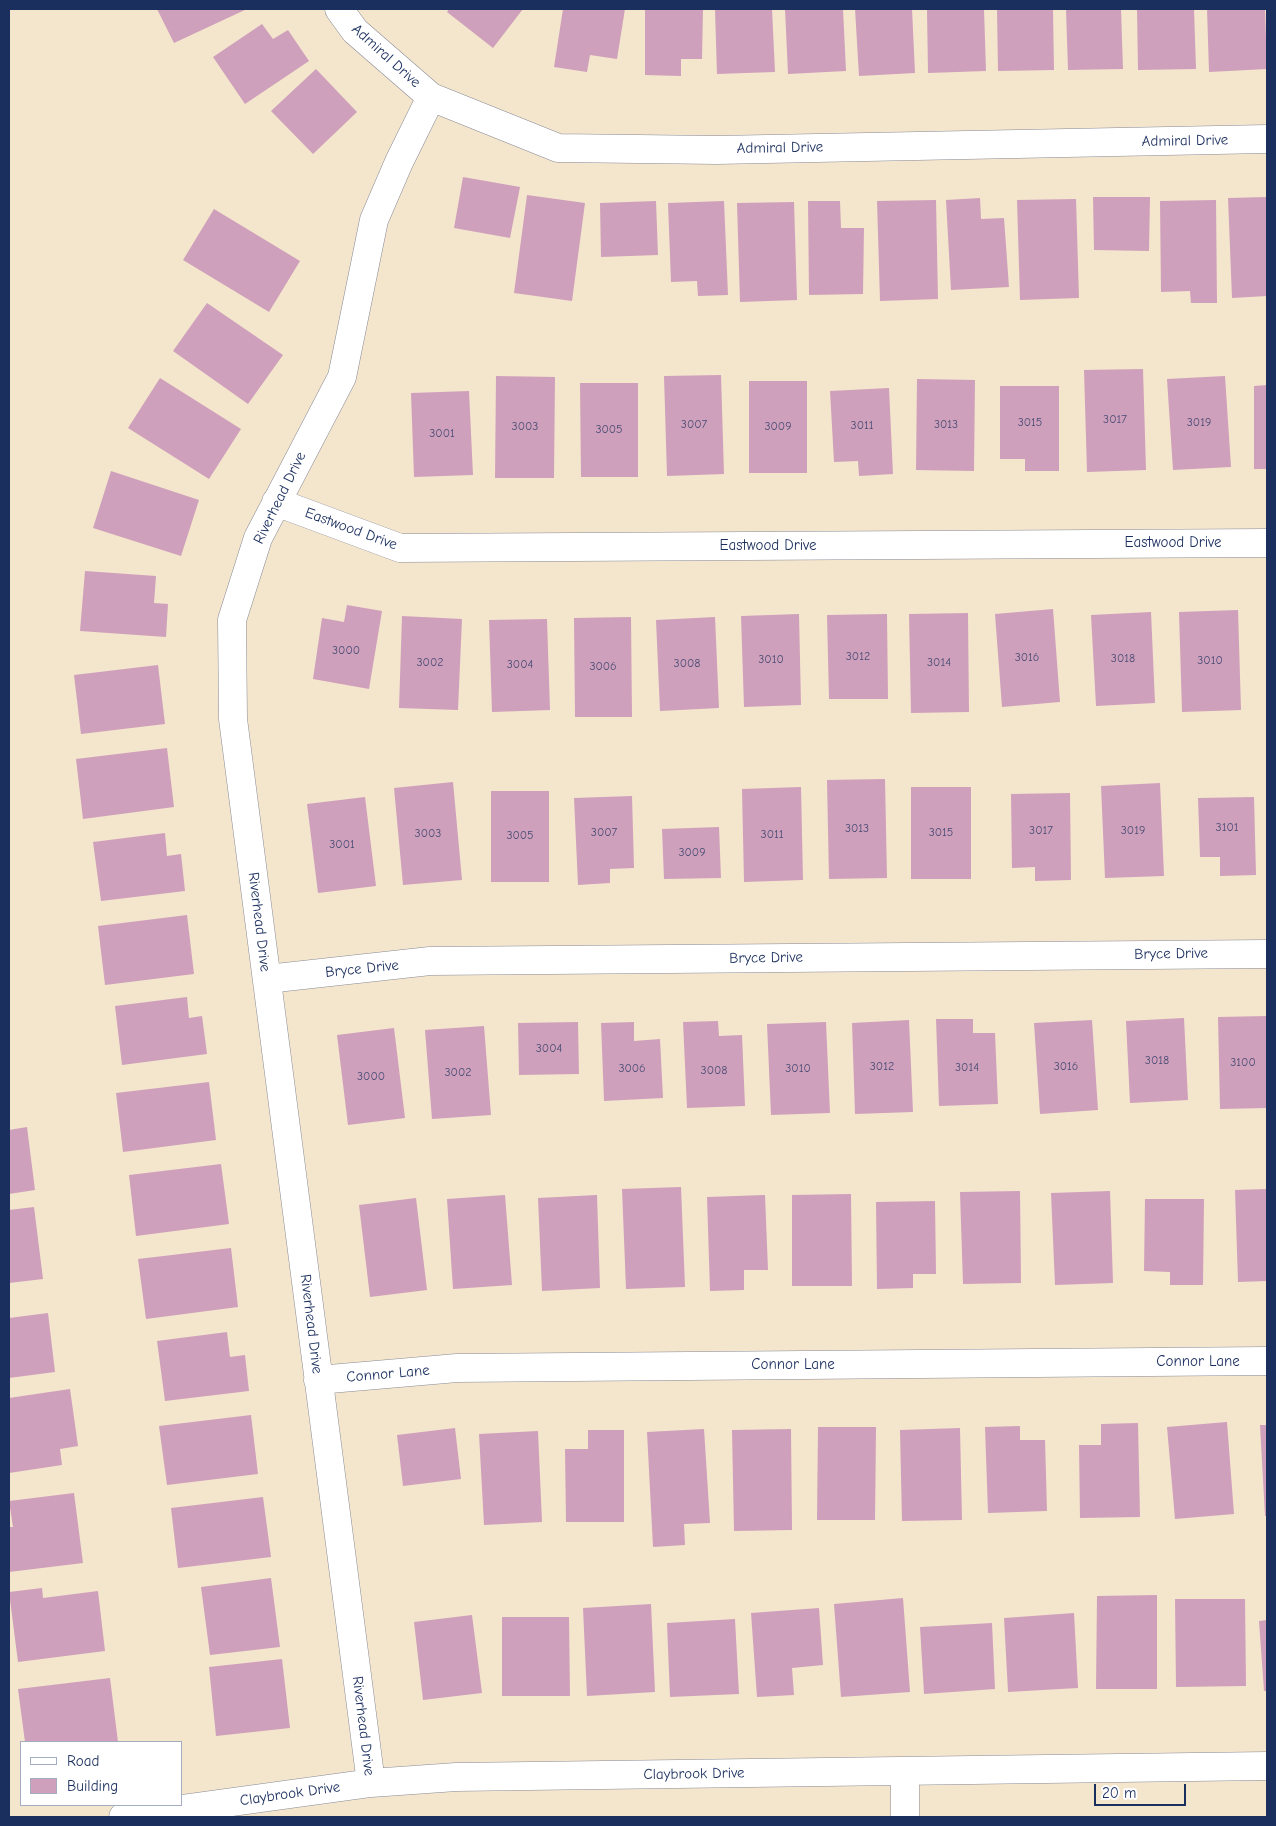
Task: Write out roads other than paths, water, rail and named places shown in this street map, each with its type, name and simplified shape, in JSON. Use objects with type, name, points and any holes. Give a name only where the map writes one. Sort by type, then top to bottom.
[{"type":"street","name":"Admiral Drive","points":[[339,9],[355,31],[431,97],[558,148],[726,149],[1267,139]]},
{"type":"street","name":"Riverhead Drive","points":[[371,1783],[233,719],[232,620],[258,538],[342,377],[374,220],[399,162],[431,97]]},
{"type":"street","name":"Eastwood Drive","points":[[276,502],[400,548],[1267,543]]},
{"type":"street","name":"Bryce Drive","points":[[267,979],[430,961],[1267,954]]},
{"type":"street","name":"Connor Lane","points":[[318,1380],[457,1368],[1267,1361]]},
{"type":"street","name":"Claybrook Drive","points":[[123,1817],[371,1783],[456,1777],[1267,1766]]},
{"type":"street","points":[[905,1772],[905,1817]]}]
